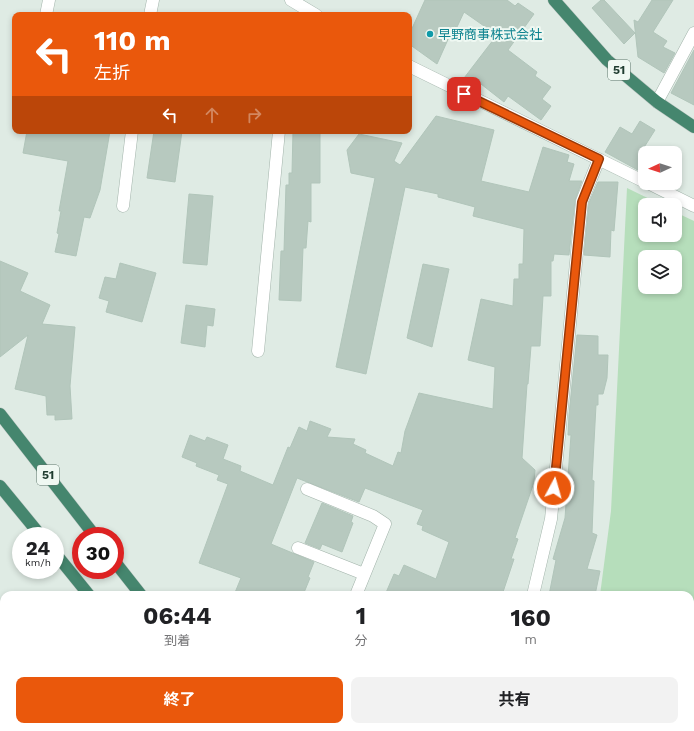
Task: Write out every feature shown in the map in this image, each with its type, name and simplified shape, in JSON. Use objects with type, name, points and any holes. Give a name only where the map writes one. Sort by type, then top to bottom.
[{"type":"highway","name":"51","points":[[554,0],[607,60],[657,102],[694,127]]},
{"type":"highway","name":"51","points":[[0,414],[88,527]]},
{"type":"highway","points":[[0,486],[34,527]]},
{"type":"highway","points":[[64,564],[86,591]]},
{"type":"highway","points":[[124,573],[138,591]]},
{"type":"street","points":[[47,12],[49,0]]},
{"type":"street","points":[[151,12],[153,0]]},
{"type":"street","points":[[291,0],[308,12]]},
{"type":"street","points":[[657,102],[694,34]]},
{"type":"street","points":[[412,67],[638,178]]},
{"type":"street","points":[[123,206],[132,134]]},
{"type":"street","points":[[258,351],[279,134]]},
{"type":"street","points":[[534,591],[551,519],[582,202],[599,159]]},
{"type":"street","points":[[662,190],[694,206]]},
{"type":"street","points":[[307,489],[373,516],[385,524],[358,591]]},
{"type":"street","points":[[298,548],[364,574]]},
{"type":"green space","points":[[627,188],[648,198],[638,198],[638,242],[682,242],[682,215],[694,221],[694,591],[601,591],[611,511]]},
{"type":"building","points":[[425,0],[507,0],[515,6],[518,3],[534,14],[508,50],[537,72],[535,76],[551,87],[542,99],[551,106],[541,120],[508,96],[504,102],[481,84],[476,91],[461,82],[497,35],[464,12],[457,27],[454,26],[437,64],[412,46],[412,28]]},
{"type":"building","points":[[601,0],[604,0],[635,33],[624,44],[592,8]]},
{"type":"building","points":[[652,0],[673,0],[653,32],[667,41],[663,47],[675,53],[664,73],[638,57],[634,20],[638,22]]},
{"type":"building","points":[[694,50],[694,105],[671,93]]},
{"type":"building","points":[[436,116],[494,130],[481,181],[529,192],[543,147],[569,155],[567,162],[574,164],[569,181],[582,181],[575,200],[569,255],[554,254],[553,261],[551,261],[551,296],[543,296],[540,346],[531,346],[522,458],[535,470],[534,482],[515,538],[518,539],[511,559],[514,559],[503,591],[387,591],[394,574],[399,576],[404,565],[436,579],[449,542],[422,530],[423,526],[417,524],[423,510],[365,488],[359,502],[297,478],[271,544],[314,562],[305,591],[236,591],[241,578],[199,563],[228,484],[217,480],[219,475],[196,466],[197,463],[182,457],[190,435],[205,441],[207,437],[228,445],[223,459],[241,466],[240,471],[273,485],[288,447],[290,448],[299,427],[307,431],[310,421],[331,429],[327,437],[355,439],[353,444],[366,450],[365,453],[393,466],[398,452],[401,453],[405,431],[419,393],[493,409],[495,367],[468,360],[481,299],[513,306],[514,279],[519,279],[519,264],[523,264],[524,229],[473,216],[475,207],[438,197],[438,194],[405,187],[366,374],[336,367],[375,178],[351,173],[347,150],[359,134],[402,143],[394,161],[400,165]]},
{"type":"building","points":[[640,121],[655,130],[645,146],[638,146],[638,170],[605,152],[620,127],[632,134]]},
{"type":"building","points":[[26,134],[109,134],[100,190],[90,218],[84,217],[76,256],[55,252],[59,234],[57,233],[61,211],[59,211],[68,161],[23,153]]},
{"type":"building","points":[[154,134],[182,134],[175,182],[147,178]]},
{"type":"building","points":[[293,134],[320,134],[320,183],[311,183],[311,222],[308,221],[306,248],[303,248],[301,301],[279,300],[281,251],[284,251],[286,185],[289,185],[289,173],[292,173]]},
{"type":"building","points":[[598,182],[618,182],[614,231],[611,230],[610,257],[584,255],[589,203]]},
{"type":"building","points":[[189,194],[213,196],[207,265],[183,263]]},
{"type":"building","points":[[0,261],[28,273],[20,291],[50,305],[42,324],[75,327],[70,386],[72,419],[55,420],[55,415],[47,415],[46,396],[15,389],[28,335],[0,357]]},
{"type":"building","points":[[120,263],[156,273],[142,322],[106,312],[109,301],[99,298],[105,277],[116,279]]},
{"type":"building","points":[[423,264],[449,269],[432,347],[407,338]]},
{"type":"building","points":[[186,305],[215,309],[213,326],[207,325],[205,347],[181,343]]},
{"type":"building","points":[[577,335],[598,336],[598,355],[608,355],[607,378],[603,394],[598,394],[598,405],[596,405],[592,480],[594,481],[592,533],[597,535],[587,569],[600,571],[596,591],[550,591],[556,560],[553,559],[565,518],[571,435],[568,435]]},
{"type":"building","points":[[322,503],[353,516],[351,522],[353,523],[342,552],[322,544],[320,549],[305,543]]},
{"type":"place","name":"早野商事株式会社","points":[[430,34]]},
{"type":"route","points":[[464,94],[599,159],[582,202],[554,488]]}]
